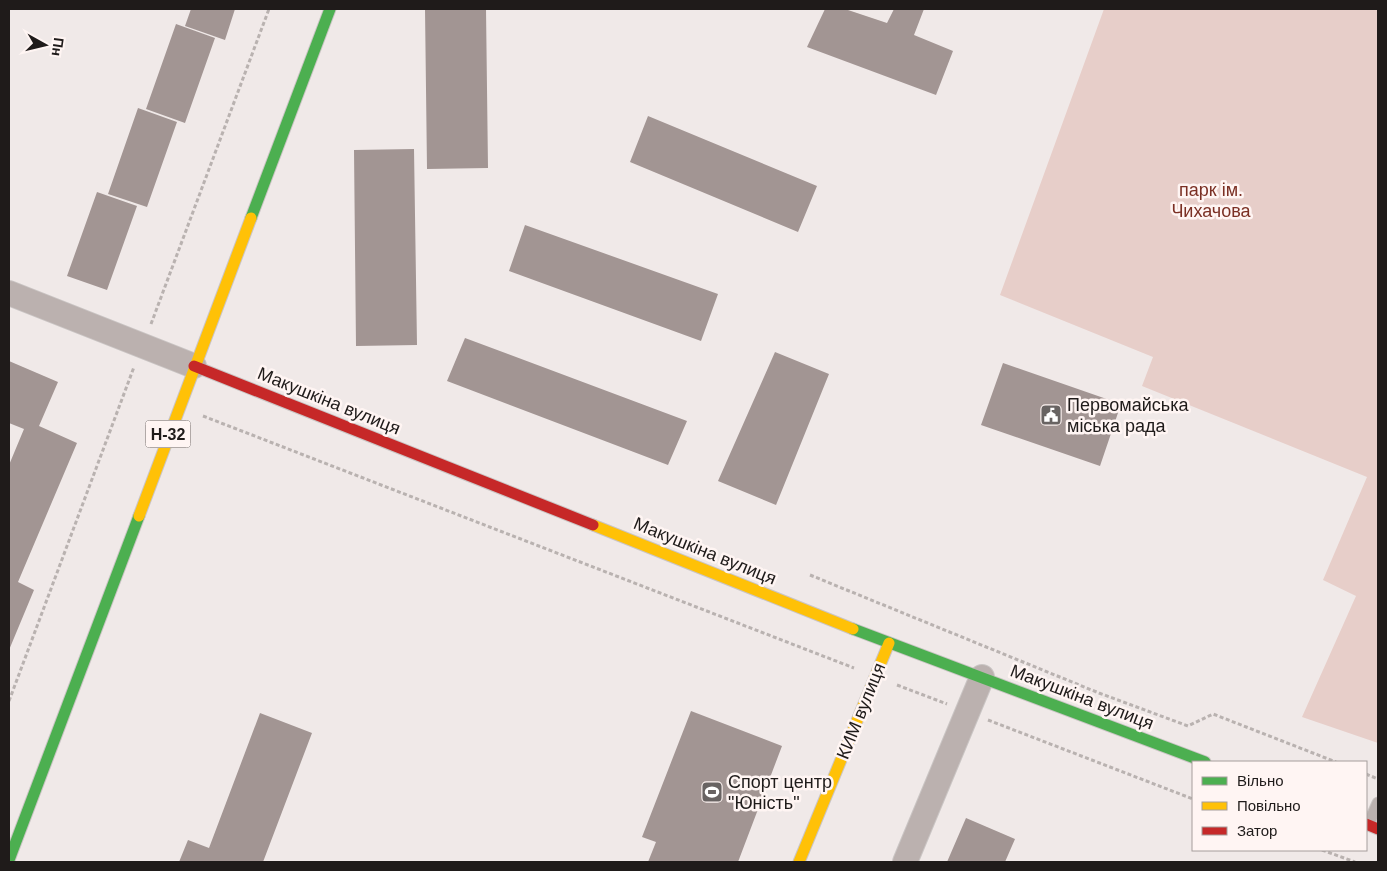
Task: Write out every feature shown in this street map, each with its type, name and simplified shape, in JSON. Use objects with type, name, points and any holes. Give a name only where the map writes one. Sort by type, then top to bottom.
[{"type":"street","name":"Н-32","points":[[9,860],[330,9]]},
{"type":"street","points":[[9,293],[194,366]]},
{"type":"street","name":"Макушкіна вулиця","points":[[194,366],[889,643],[1202,761]]},
{"type":"street","name":"КИМ вулиця","points":[[798,862],[889,643]]},
{"type":"street","points":[[905,862],[982,677]]},
{"type":"lane","points":[[1371,826],[1378,802]]},
{"type":"path","points":[[200,414],[1192,800]]},
{"type":"path","points":[[810,575],[1099,693],[1188,726],[1213,714],[1333,761]]},
{"type":"path","points":[[1325,851],[1355,862]]},
{"type":"green space","name":"парк ім. Чихачова","points":[[1104,9],[1378,9],[1378,743],[1302,717],[1356,596],[1323,580],[1367,477],[1142,386],[1153,357],[1000,295]]},
{"type":"building","points":[[191,9],[235,9],[225,40],[185,26]]},
{"type":"building","points":[[425,9],[486,9],[488,168],[427,169]]},
{"type":"building","points":[[825,9],[845,9],[887,23],[894,9],[924,9],[914,35],[953,51],[936,95],[807,47]]},
{"type":"building","points":[[176,24],[215,38],[185,123],[146,109]]},
{"type":"building","points":[[138,108],[177,122],[147,207],[108,194]]},
{"type":"building","points":[[648,116],[817,186],[798,232],[630,162]]},
{"type":"building","points":[[414,149],[417,345],[356,346],[354,150]]},
{"type":"building","points":[[97,192],[137,206],[107,290],[67,276]]},
{"type":"building","points":[[525,225],[718,294],[701,341],[509,271]]},
{"type":"building","points":[[465,338],[687,421],[668,465],[447,381]]},
{"type":"building","points":[[775,352],[829,374],[776,505],[718,481]]},
{"type":"building","points":[[9,361],[58,382],[39,426],[77,443],[18,582],[34,590],[9,650],[9,465],[24,429],[9,423]]},
{"type":"building","name":"Первомайська міська рада","points":[[1003,363],[1121,404],[1100,466],[981,425]]},
{"type":"building","name":"Спорт центр \"Юність\"","points":[[691,711],[782,746],[738,862],[648,862],[656,842],[642,837]]},
{"type":"building","points":[[260,713],[312,733],[263,862],[179,862],[188,840],[209,848]]},
{"type":"building","points":[[966,818],[1015,839],[1005,862],[947,862]]},
{"type":"traffic: fast","points":[[251,218],[330,9]]},
{"type":"traffic: fast","points":[[9,860],[139,516]]},
{"type":"traffic: fast","points":[[853,629],[1202,761]]},
{"type":"traffic: slow","points":[[139,516],[251,218]]},
{"type":"traffic: slow","points":[[593,525],[853,629]]},
{"type":"traffic: slow","points":[[799,862],[889,643]]},
{"type":"traffic: jam","points":[[194,366],[593,525]]},
{"type":"traffic: jam","points":[[1367,824],[1378,829]]},
{"type":"place","name":"Первомайська міська рада","points":[[1051,415]]},
{"type":"place","name":"Спорт центр \"Юність\"","points":[[712,792]]}]
